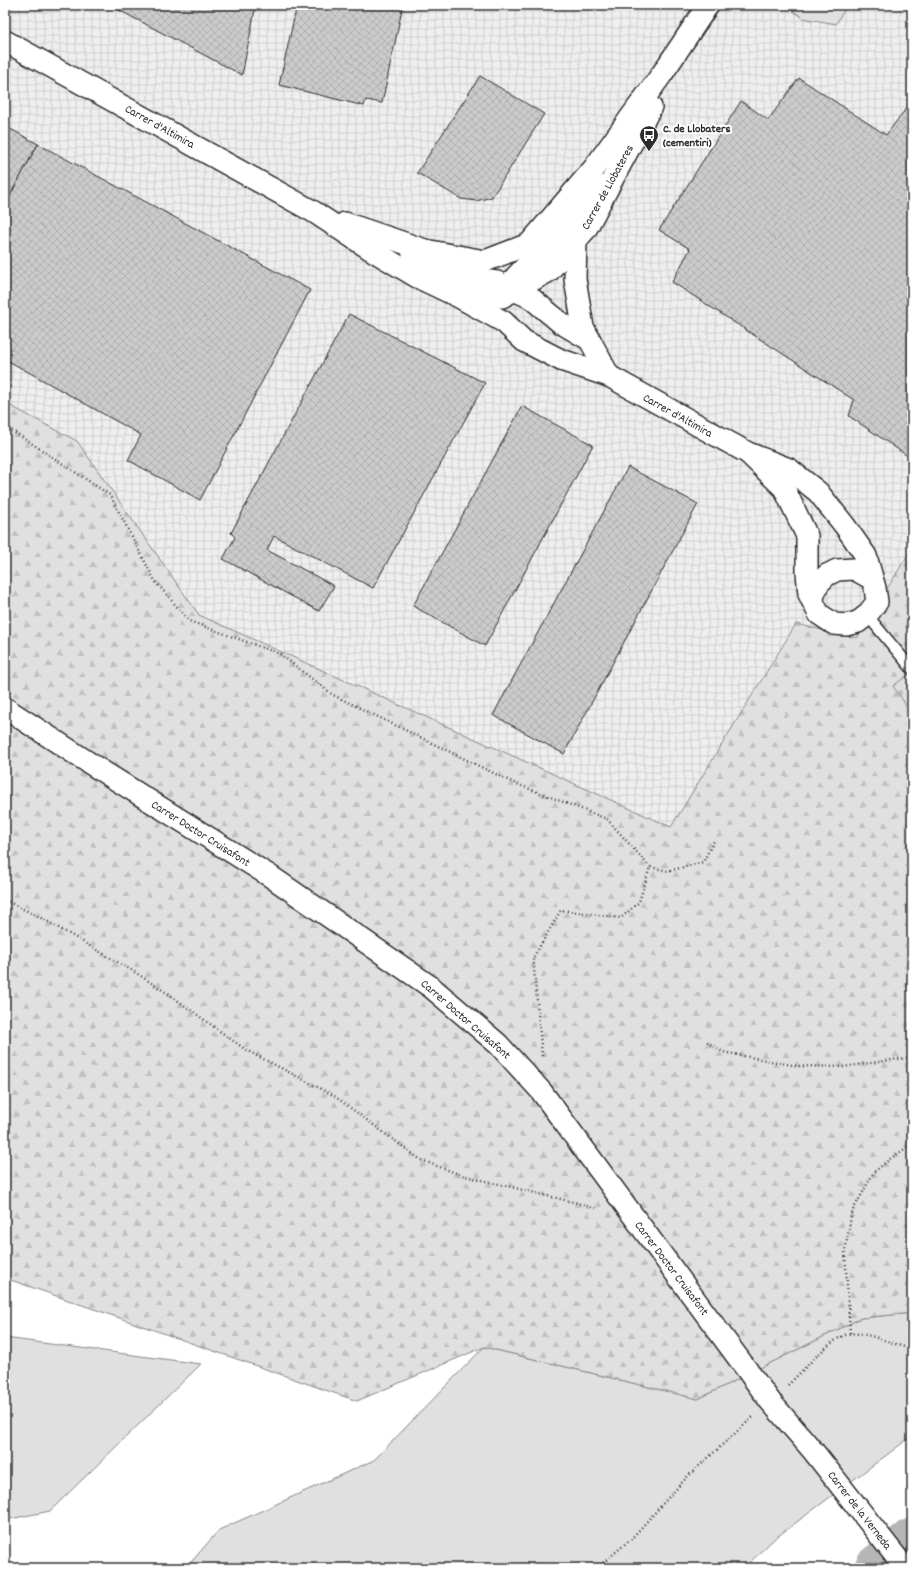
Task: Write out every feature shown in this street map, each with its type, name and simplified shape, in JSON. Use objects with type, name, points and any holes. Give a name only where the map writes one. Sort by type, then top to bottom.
[{"type":"street","name":"Carrer de Llobateres","points":[[529,253],[594,168],[662,74],[708,5]]},
{"type":"street","name":"Carrer d'Altimira","points":[[5,41],[314,212],[370,249],[417,277],[459,297],[504,322],[524,341],[560,360],[609,376],[748,453],[790,469],[818,492],[866,556],[877,602],[867,615],[858,622],[846,625],[834,624],[820,614],[809,594],[807,572],[807,536],[784,488],[748,453]]},
{"type":"street","name":"Carrer de Llobateres","points":[[549,271],[586,229],[652,105],[662,74]]},
{"type":"street","name":"Carrer d'Altimira","points":[[314,212],[425,250],[485,261],[529,253]]},
{"type":"street","points":[[576,240],[575,279],[583,327],[609,376]]},
{"type":"street","name":"Carrer d'Altimira","points":[[398,242],[434,266],[458,277],[497,282],[508,292]]},
{"type":"street","points":[[504,322],[508,292],[511,282],[529,253]]},
{"type":"street","name":"Carrer d'Altimira","points":[[508,292],[549,271]]},
{"type":"street","name":"Carrer d'Altimira","points":[[459,297],[508,292],[531,298],[561,323],[590,340]]},
{"type":"street","points":[[812,600],[818,584],[827,575],[837,570],[854,569],[872,579]]},
{"type":"street","name":"Carrer Doctor Cruisafont","points":[[5,708],[94,766],[270,876],[432,987],[498,1044],[541,1091],[770,1401],[814,1452]]},
{"type":"street","name":"Carrer de la Verneda","points":[[814,1452],[905,1568]]},
{"type":"lane","points":[[867,615],[912,669]]},
{"type":"path","points":[[5,426],[110,495],[155,581],[189,621],[280,654],[333,695],[514,783],[607,820],[650,867],[668,871],[703,862],[715,839]]},
{"type":"path","points":[[542,1059],[533,958],[562,910],[621,918],[638,902],[650,867]]},
{"type":"path","points":[[5,900],[44,920],[132,971],[170,995],[246,1050],[333,1095],[421,1160],[461,1174],[577,1203],[599,1210]]},
{"type":"path","points":[[707,1042],[723,1052],[797,1066],[843,1067],[912,1057]]},
{"type":"path","points":[[850,1334],[845,1251],[852,1212],[874,1172],[912,1144]]},
{"type":"path","points":[[827,1347],[838,1338],[850,1334],[862,1334],[912,1349]]},
{"type":"path","points":[[597,1568],[632,1540],[688,1477],[734,1434]]},
{"type":"shaded area","points":[[5,5],[912,5],[912,548],[857,638],[795,624],[671,828],[199,615],[77,441],[5,404]]},
{"type":"green space","points":[[785,5],[847,5],[836,24],[803,18]]},
{"type":"green space","points":[[5,403],[77,441],[199,615],[671,827],[796,624],[857,638],[912,548],[912,1313],[861,1318],[698,1399],[484,1347],[357,1401],[5,1278]]},
{"type":"green space","points":[[912,672],[912,714],[893,686]]},
{"type":"green space","points":[[912,1313],[912,1436],[774,1539],[744,1568],[186,1568],[219,1530],[374,1460],[484,1347],[698,1399],[861,1318]]},
{"type":"green space","points":[[5,1338],[201,1364],[50,1511],[5,1520]]},
{"type":"building","points":[[116,5],[256,5],[242,75],[115,8]]},
{"type":"building","points":[[297,5],[403,5],[382,103],[366,100],[364,106],[279,85]]},
{"type":"building","points":[[480,76],[544,114],[492,197],[476,201],[461,199],[417,173]]},
{"type":"building","points":[[799,78],[886,135],[908,106],[912,108],[912,459],[849,416],[854,400],[672,282],[690,249],[659,230],[741,101],[768,120]]},
{"type":"building","points":[[5,126],[38,144],[5,205]]},
{"type":"building","points":[[38,144],[310,290],[200,500],[128,460],[141,435],[5,359],[5,205]]},
{"type":"building","points":[[349,314],[485,383],[373,588],[274,536],[267,550],[334,586],[319,611],[223,559],[235,537],[231,533]]},
{"type":"building","points":[[522,406],[593,445],[485,646],[413,606]]},
{"type":"building","points":[[628,467],[698,504],[564,754],[493,715]]},
{"type":"waterway","points":[[878,1568],[912,1542]]},
{"type":"place","name":"C. de Llobaters (cementiri)","points":[[649,152]]}]
